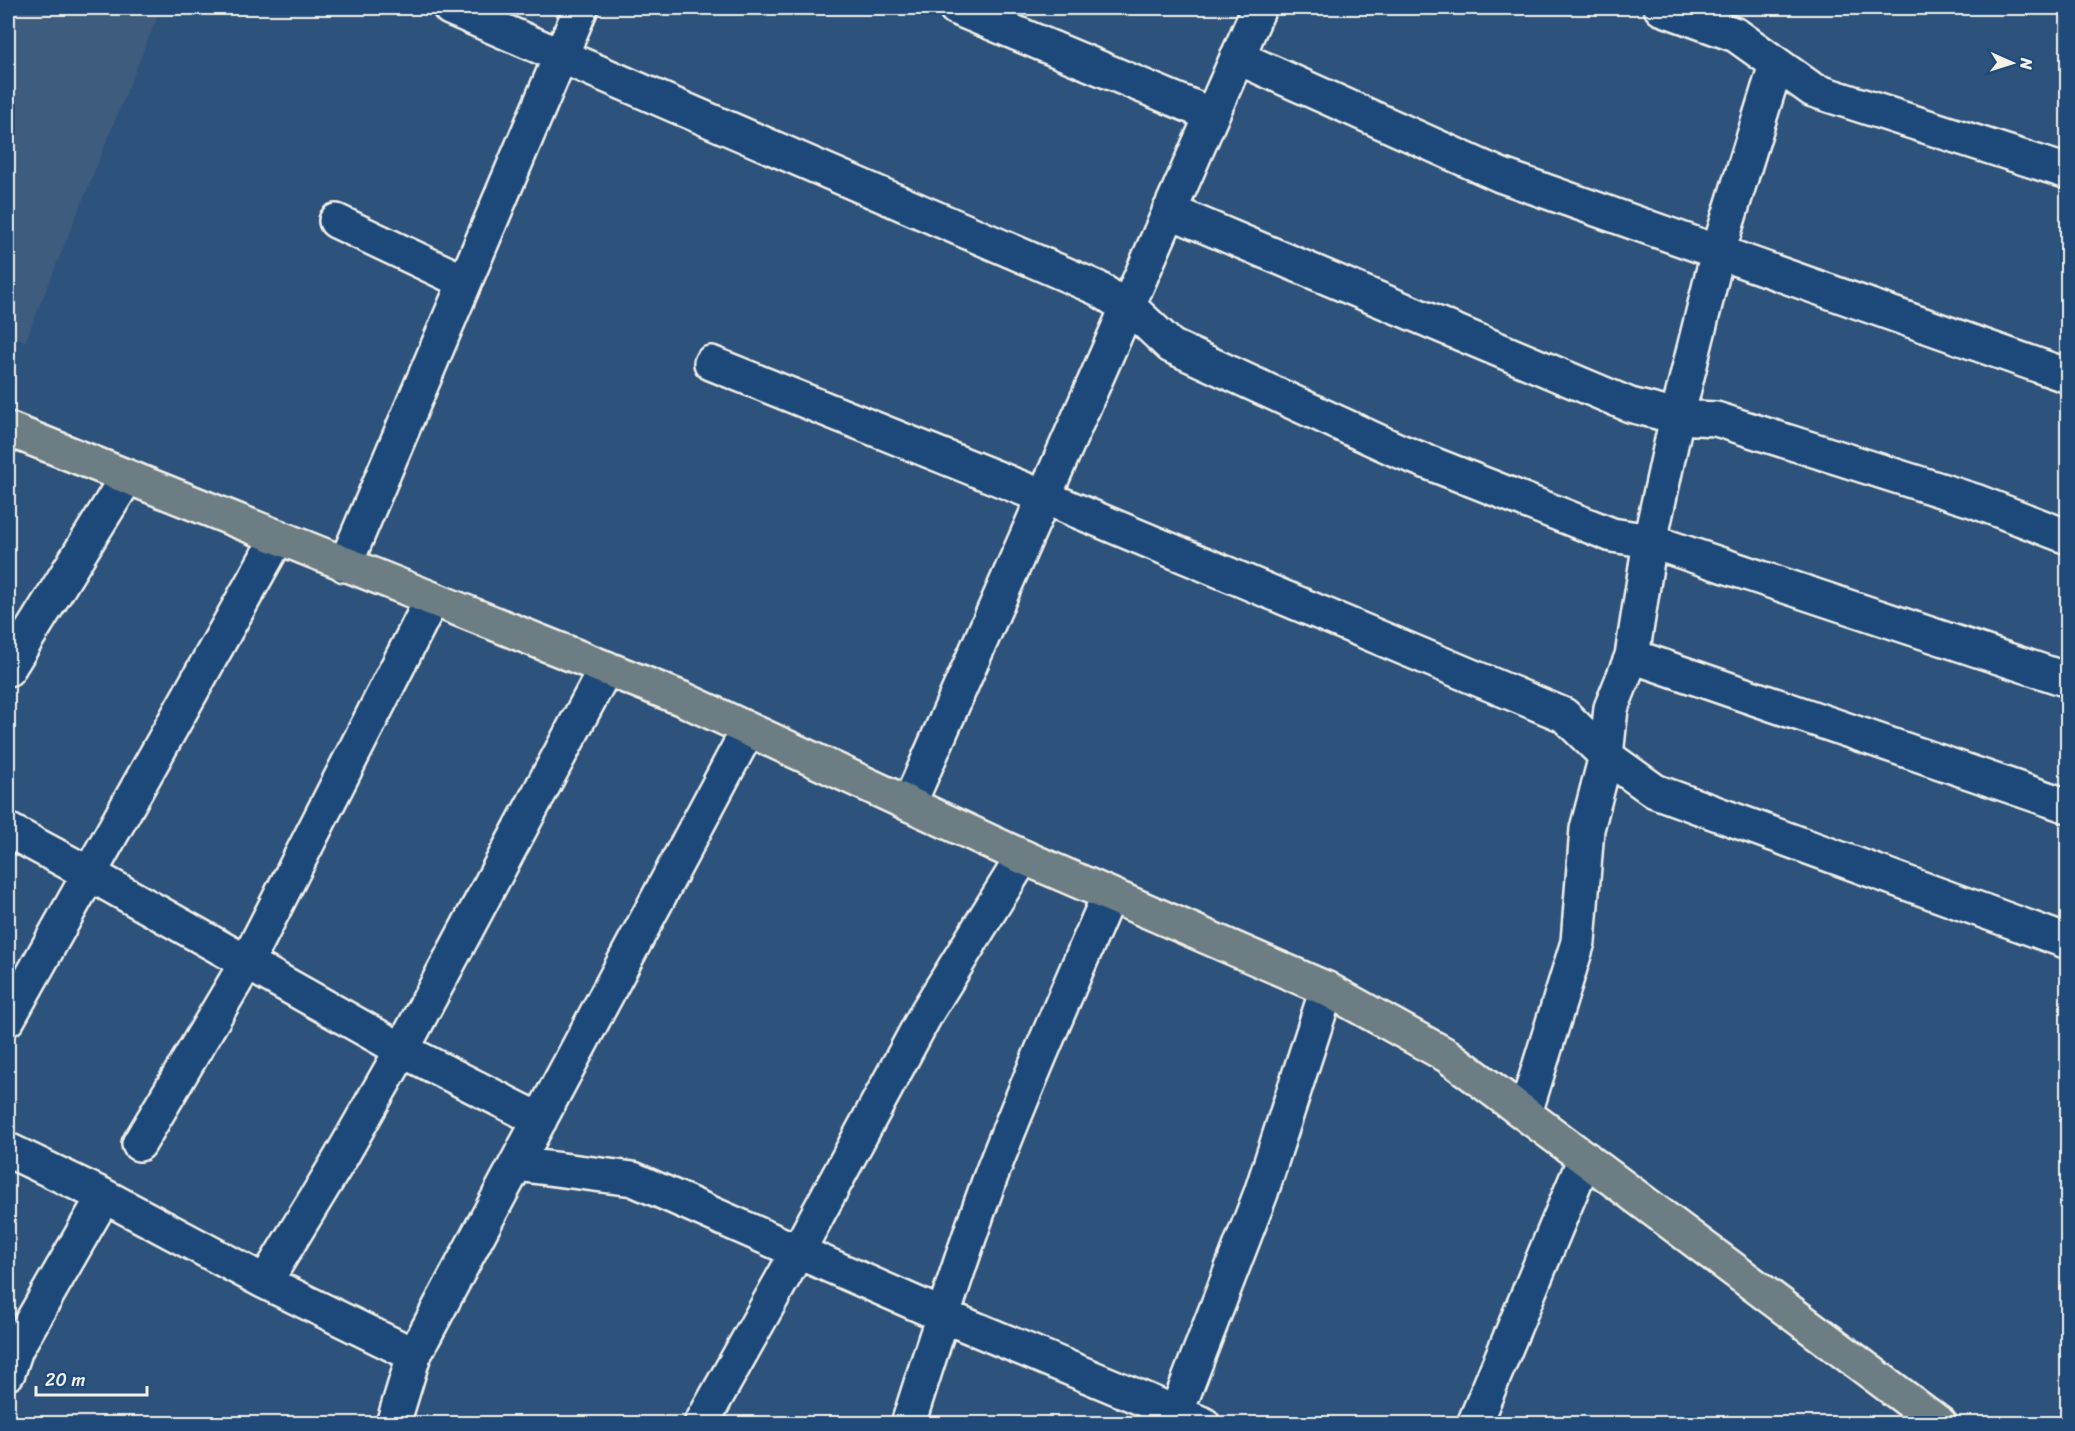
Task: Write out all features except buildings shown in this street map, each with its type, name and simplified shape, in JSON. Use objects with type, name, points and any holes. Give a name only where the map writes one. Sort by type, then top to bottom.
[{"type":"main road","points":[[8,429],[683,699],[1023,857],[1327,989],[1448,1056],[1940,1424]]},
{"type":"street","points":[[450,8],[561,54],[1097,288],[1137,314],[1171,346],[1397,450],[1612,536],[1650,541],[2067,680]]},
{"type":"street","points":[[345,565],[581,8]]},
{"type":"street","points":[[956,8],[1212,115]]},
{"type":"street","points":[[909,804],[1259,8]]},
{"type":"street","points":[[1661,8],[1736,35],[1813,90],[2067,172]]},
{"type":"street","points":[[1237,57],[1500,175],[2067,376]]},
{"type":"street","points":[[1525,1113],[1578,942],[1587,829],[1606,756],[1611,708],[1632,656],[1650,541],[1677,417],[1718,252],[1776,65]]},
{"type":"street","points":[[1169,211],[1630,405],[1677,417],[1716,419],[1975,501],[2067,537]]},
{"type":"street","points":[[336,221],[465,282]]},
{"type":"street","points":[[711,363],[1044,497],[1564,715],[1606,756],[1654,791],[2067,942]]},
{"type":"street","points":[[8,669],[127,477]]},
{"type":"street","points":[[8,1019],[278,537]]},
{"type":"street","points":[[139,1144],[246,962],[432,599]]},
{"type":"street","points":[[1632,656],[2067,806]]},
{"type":"street","points":[[265,1281],[341,1157],[402,1050],[606,668]]},
{"type":"street","points":[[393,1424],[414,1355],[748,730]]},
{"type":"street","points":[[8,830],[402,1050],[540,1120]]},
{"type":"street","points":[[701,1424],[797,1253],[927,1012],[1023,857]]},
{"type":"street","points":[[908,1424],[942,1315],[989,1182],[1030,1076],[1109,895]]},
{"type":"street","points":[[516,1164],[633,1179],[797,1253],[1184,1420],[1327,989]]},
{"type":"street","points":[[8,1150],[104,1196],[265,1281],[414,1355]]},
{"type":"street","points":[[1474,1424],[1585,1158]]},
{"type":"street","points":[[8,1373],[16,1349],[104,1196]]},
{"type":"shaded area","points":[[8,8],[161,8],[25,342],[8,332]]}]
